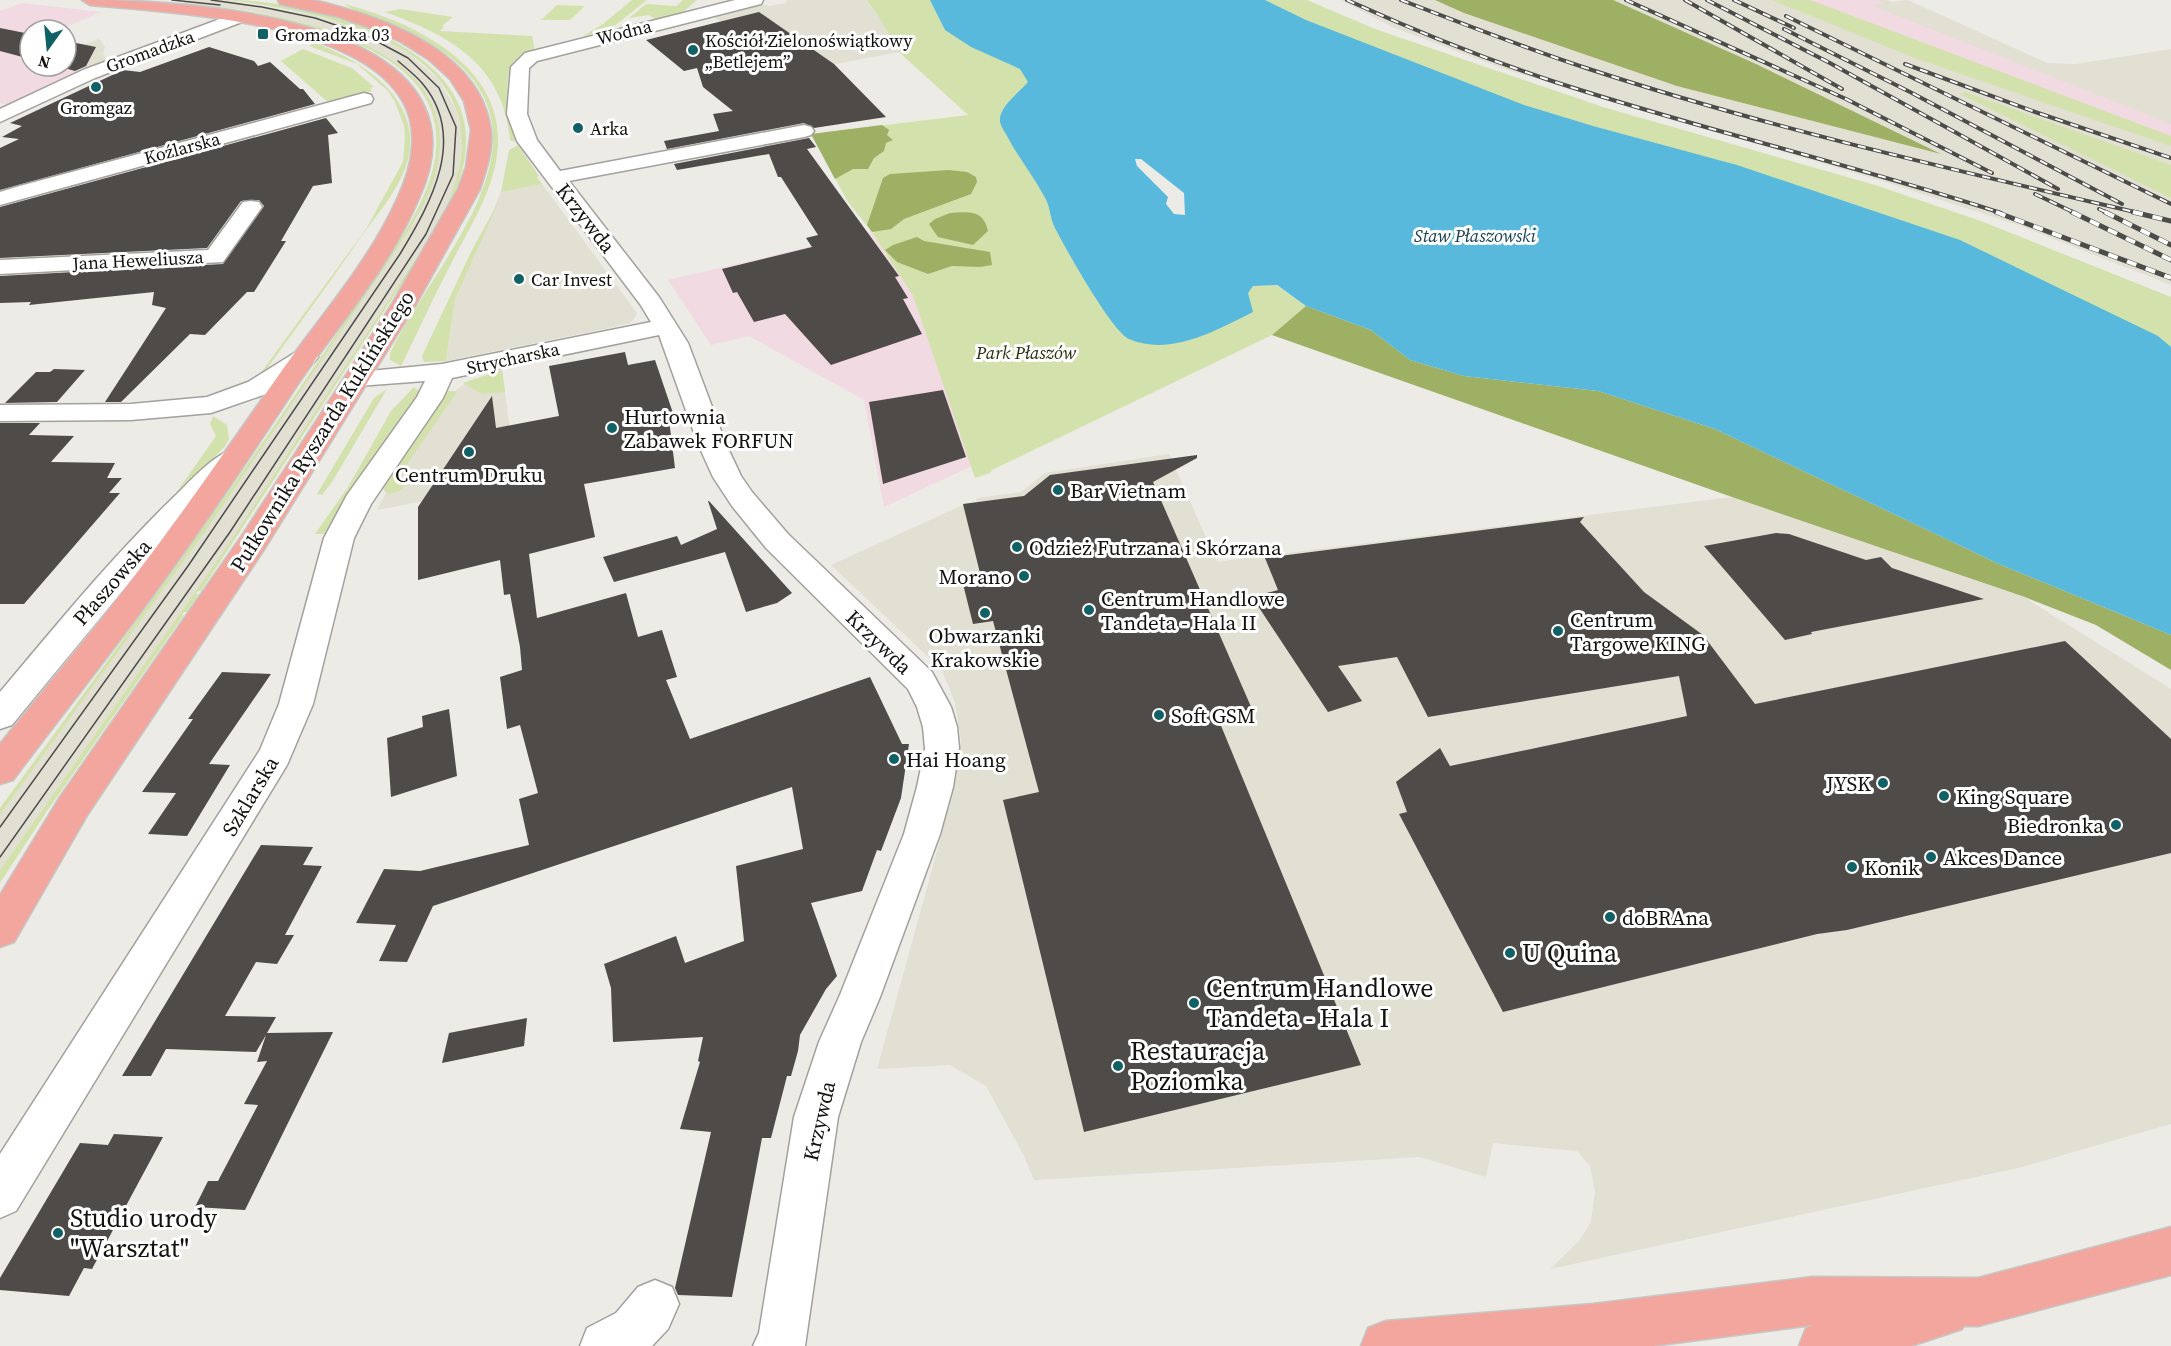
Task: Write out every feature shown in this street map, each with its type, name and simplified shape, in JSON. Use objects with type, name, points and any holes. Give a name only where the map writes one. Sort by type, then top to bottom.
[{"type":"main road","points":[[0,770],[143,586],[305,357],[383,242],[411,192],[422,160],[423,137],[421,121],[416,108],[401,84],[366,57],[311,34],[236,18],[90,0]]},
{"type":"main road","name":"Pułkownika Ryszarda Kuklińskiego","points":[[0,930],[73,807],[254,542],[358,378],[404,304],[469,189],[477,168],[481,130],[473,100],[455,74],[431,52],[381,26],[314,5],[286,0]]},
{"type":"main road","points":[[1824,1346],[2171,1251]]},
{"type":"main road","points":[[1386,1346],[1593,1329],[1813,1301],[1978,1302]]},
{"type":"street","name":"Wodna","points":[[684,17],[703,0]]},
{"type":"street","name":"Wodna","points":[[564,47],[755,0]]},
{"type":"street","name":"Gromadzka","points":[[0,116],[89,74],[236,18]]},
{"type":"street","name":"Krzywda","points":[[564,47],[537,54],[522,64],[517,114],[527,141],[651,302],[666,326],[676,344],[712,444],[742,500],[777,541],[920,681],[934,707],[940,727],[942,748],[935,787],[922,834],[861,997],[840,1042],[816,1117],[783,1344]]},
{"type":"street","name":"Koźlarska","points":[[0,199],[364,99]]},
{"type":"street","points":[[554,178],[804,130]]},
{"type":"street","name":"Jana Heweliusza","points":[[0,267],[215,257],[251,207]]},
{"type":"street","name":"Strycharska","points":[[358,378],[442,372],[666,326]]},
{"type":"street","points":[[0,413],[131,412],[211,405],[257,388],[305,357]]},
{"type":"street","name":"Szklarska","points":[[0,1195],[275,755],[296,704],[339,538],[357,502],[430,398],[442,372]]},
{"type":"street","points":[[211,405],[237,413],[253,431]]},
{"type":"street","name":"Płaszowska","points":[[0,716],[102,592],[165,521],[198,488],[234,458]]},
{"type":"street","points":[[605,1346],[622,1339],[636,1329],[648,1317],[655,1304]]},
{"type":"shaded area","points":[[189,0],[228,0],[308,14],[354,27],[396,45],[438,79],[456,109],[463,137],[457,182],[437,225],[225,549],[0,870],[0,815],[205,532],[390,260],[418,217],[440,150],[438,125],[428,96],[404,70],[378,52],[304,23],[251,11],[183,3]]},
{"type":"shaded area","points":[[787,0],[865,0],[877,14],[899,52],[792,72],[713,16],[761,4],[770,6],[786,3]]},
{"type":"shaded area","points":[[1341,0],[1887,0],[1891,2],[1908,0],[2047,63],[2076,64],[2171,49],[2171,285],[2018,225],[1882,181],[1507,70],[1392,27]]},
{"type":"shaded area","points":[[1799,0],[1878,0],[1884,3],[1873,6],[2171,124],[2171,142]]},
{"type":"shaded area","points":[[22,3],[101,12],[78,22],[78,18],[18,18],[18,78],[66,78],[9,105],[0,103],[0,11]]},
{"type":"shaded area","points":[[99,39],[105,47],[103,54],[108,61],[78,72],[78,47]]},
{"type":"shaded area","points":[[542,184],[637,313],[635,318],[630,323],[609,328],[446,361],[455,299],[501,192]]},
{"type":"shaded area","points":[[872,232],[913,296],[972,466],[884,507],[864,400],[749,336],[711,345],[668,280]]},
{"type":"shaded area","points":[[502,370],[517,483],[377,510],[386,493],[381,486],[448,391],[455,391],[470,380]]},
{"type":"shaded area","points":[[1169,454],[1217,562],[1732,497],[2022,596],[2171,689],[2171,1124],[2022,1167],[1550,1269],[1579,1241],[1591,1222],[1595,1192],[1590,1166],[1577,1151],[1493,1143],[1486,1177],[1420,1157],[1034,1180],[1024,1156],[986,1086],[950,1065],[877,1069],[954,790],[961,740],[955,703],[942,670],[831,565],[963,505],[977,502],[976,498],[1021,492],[1045,473]]},
{"type":"green space","points":[[228,0],[300,8],[340,19],[380,34],[415,54],[443,79],[461,110],[466,146],[463,165],[451,202],[422,253],[201,591],[196,594],[199,594],[187,612],[184,612],[0,883],[0,870],[225,549],[429,238],[456,179],[461,131],[448,92],[420,61],[380,38],[332,20],[281,8]]},
{"type":"green space","points":[[632,0],[647,0],[608,31],[583,36],[603,24]]},
{"type":"green space","points":[[683,0],[697,0],[683,12],[655,19],[649,15],[629,18],[646,4],[676,6]]},
{"type":"green space","name":"Park Płaszów","points":[[866,0],[999,0],[1022,37],[1031,100],[1253,286],[1276,285],[1306,306],[1272,335],[992,470],[990,473],[975,478],[913,296],[872,232],[848,202],[811,134],[968,115],[899,52]]},
{"type":"green space","points":[[1236,0],[1307,0],[1375,29],[1603,107],[1875,185],[1981,221],[2171,297],[2171,381],[1579,128],[1351,41],[1331,30]]},
{"type":"green space","points":[[1435,0],[1613,0],[1756,64],[1941,154],[1677,86],[1464,13]]},
{"type":"green space","points":[[1772,0],[1809,0],[1821,4],[2171,136],[2171,146],[1917,59]]},
{"type":"green space","points":[[183,3],[264,14],[310,25],[354,40],[393,60],[422,88],[438,123],[437,167],[424,204],[390,260],[205,532],[0,815],[0,808],[233,485],[395,247],[423,198],[434,164],[436,134],[429,105],[412,79],[386,59],[355,43],[319,31],[282,21],[178,5]]},
{"type":"green space","points":[[344,4],[397,22],[448,51],[469,70],[485,92],[496,117],[498,146],[492,179],[401,366],[390,360],[390,353],[456,243],[476,204],[490,165],[492,126],[480,90],[449,56],[416,35]]},
{"type":"green space","points":[[557,5],[585,6],[570,20],[541,20]]},
{"type":"green space","points":[[400,9],[453,17],[442,26],[444,27],[440,31],[532,36],[535,51],[514,62],[508,78],[508,100],[515,141],[510,139],[505,113],[496,90],[484,72],[469,56],[451,43],[431,31],[385,12]]},
{"type":"green space","points":[[318,44],[355,62],[387,88],[399,104],[407,121],[410,141],[407,163],[398,184],[384,205],[263,374],[258,379],[229,390],[260,374],[366,229],[403,162],[404,126],[388,91],[357,64],[309,46]]},
{"type":"green space","points":[[303,49],[352,68],[374,87],[370,88],[372,91],[329,103],[281,61]]},
{"type":"green space","points":[[1965,92],[2171,165],[2171,198],[1960,94]]},
{"type":"green space","points":[[882,125],[889,130],[887,135],[893,140],[886,143],[884,151],[874,158],[868,169],[853,169],[835,179],[811,134]]},
{"type":"green space","points":[[518,145],[542,184],[501,192],[509,150]]},
{"type":"green space","points":[[949,170],[967,172],[976,177],[977,182],[971,194],[904,219],[891,229],[872,232],[867,225],[883,178],[890,174]]},
{"type":"green space","points":[[499,201],[455,299],[446,361],[424,362],[422,356],[472,250]]},
{"type":"green space","points":[[969,212],[979,215],[988,231],[973,245],[938,237],[929,224],[950,213]]},
{"type":"green space","points":[[917,237],[924,241],[990,252],[992,265],[952,266],[928,274],[897,262],[885,250]]},
{"type":"green space","points":[[1306,306],[1371,330],[1410,360],[1464,376],[1598,391],[1715,429],[1999,564],[2171,635],[2171,670],[2096,625],[2022,596],[1732,497],[1272,335]]},
{"type":"green space","points":[[502,370],[505,392],[482,394],[463,383]]},
{"type":"green space","points":[[414,387],[420,392],[416,401],[353,485],[325,534],[315,534],[348,487],[391,411]]},
{"type":"green space","points":[[387,389],[332,482],[322,495],[317,494],[374,398]]},
{"type":"green space","points":[[448,391],[457,392],[398,477],[405,479],[406,485],[399,491],[388,494],[381,486]]},
{"type":"green space","points":[[213,416],[227,425],[229,439],[164,510],[216,436],[210,424]]},
{"type":"water","name":"Staw Płaszowski","points":[[930,0],[1265,0],[1306,20],[1524,105],[1737,165],[1960,240],[2158,336],[2171,347],[2171,635],[1999,564],[1715,429],[1598,391],[1464,376],[1410,360],[1371,330],[1306,306],[1277,285],[1253,286],[1248,293],[1253,312],[1193,339],[1161,345],[1145,344],[1129,339],[1121,333],[1100,305],[1078,269],[1054,226],[1046,200],[1001,125],[1002,111],[1028,82],[1020,69],[971,47],[945,30]],"holes":[[[1135,159],[1141,159],[1184,193],[1185,215],[1174,214],[1166,204],[1168,197],[1137,166]]]},
{"type":"building","points":[[759,12],[834,64],[886,117],[814,128],[804,123],[667,149],[664,141],[719,131],[713,114],[733,111],[703,87],[697,68],[684,71],[646,40]]},
{"type":"building","points":[[0,28],[18,32],[18,56],[0,51]]},
{"type":"building","points":[[78,43],[96,47],[86,66],[78,70]]},
{"type":"building","points":[[209,47],[254,61],[258,66],[270,62],[300,89],[303,89],[315,104],[0,190],[0,148],[19,139],[2,137],[22,126],[10,123],[123,70],[140,72]]},
{"type":"building","points":[[326,118],[338,133],[328,135],[332,183],[313,186],[281,241],[286,241],[254,292],[247,292],[205,335],[190,334],[121,402],[105,402],[166,308],[152,305],[154,292],[29,305],[31,302],[0,303],[0,276],[223,264],[264,206],[259,200],[241,201],[207,248],[0,258],[0,207]]},
{"type":"building","points":[[809,138],[816,147],[807,149],[899,276],[895,277],[908,298],[903,299],[922,334],[831,365],[785,314],[754,322],[737,292],[733,293],[722,269],[812,247],[806,238],[818,235],[781,177],[778,177],[769,154],[677,170],[674,164]]},
{"type":"building","points":[[625,352],[628,365],[655,360],[675,419],[669,420],[675,468],[584,484],[595,537],[529,554],[537,618],[626,593],[638,637],[662,630],[677,677],[666,680],[690,739],[870,677],[902,744],[909,744],[901,798],[881,851],[877,850],[862,891],[811,903],[837,976],[826,989],[800,1035],[791,1076],[787,1076],[771,1138],[762,1138],[732,1297],[678,1295],[675,1288],[711,1132],[680,1129],[700,1062],[698,1061],[703,1037],[613,1042],[611,988],[604,964],[676,936],[685,963],[744,941],[736,866],[803,849],[792,787],[433,906],[407,962],[379,961],[396,925],[356,923],[384,869],[420,871],[529,845],[519,799],[538,793],[520,725],[507,729],[500,677],[522,670],[510,594],[504,595],[500,560],[418,580],[418,507],[492,396],[496,428],[559,416],[549,366]]},
{"type":"building","points":[[54,369],[85,370],[57,402],[5,403],[36,372],[50,372]]},
{"type":"building","points":[[943,390],[966,457],[883,484],[869,402]]},
{"type":"building","points":[[0,423],[40,423],[29,435],[74,436],[51,462],[115,463],[107,478],[122,478],[109,493],[120,493],[24,604],[0,604]]},
{"type":"building","points":[[1197,455],[1197,458],[1153,482],[1252,709],[1217,716],[1361,1065],[1084,1132],[1003,800],[1039,792],[993,621],[973,624],[961,576],[980,573],[963,504],[1024,496],[1050,475]]},
{"type":"building","points":[[708,501],[792,593],[777,603],[746,612],[725,552],[614,582],[603,557],[677,536],[681,545],[717,529]]},
{"type":"building","points":[[1584,517],[1580,522],[1644,592],[1703,635],[1755,704],[2065,641],[2171,739],[2171,853],[1847,930],[1817,934],[1503,1012],[1399,814],[1407,812],[1396,782],[1440,748],[1450,766],[1687,716],[1679,676],[1428,717],[1397,657],[1338,666],[1362,701],[1328,712],[1252,597],[1278,590],[1265,558]]},
{"type":"building","points":[[1776,533],[1789,534],[1866,560],[1881,557],[1892,568],[1984,599],[1811,632],[1812,634],[1785,640],[1704,546]]},
{"type":"building","points":[[222,672],[271,674],[209,764],[230,765],[187,836],[148,834],[176,793],[142,792],[193,719],[188,719]]},
{"type":"building","points":[[449,709],[457,776],[391,797],[387,738],[423,727],[422,716]]},
{"type":"building","points":[[261,845],[313,847],[303,865],[322,866],[285,935],[294,935],[277,964],[256,962],[225,1016],[276,1017],[267,1033],[333,1032],[245,1210],[195,1207],[208,1181],[218,1181],[258,1105],[244,1104],[267,1061],[257,1062],[266,1035],[256,1052],[166,1049],[151,1076],[122,1076]]},
{"type":"building","points":[[527,1018],[524,1046],[442,1063],[449,1033]]},
{"type":"building","points":[[114,1134],[163,1137],[92,1269],[84,1268],[69,1296],[0,1290],[0,1278],[80,1143],[108,1145]]},
{"type":"tram line","points":[[172,0],[220,5]]},
{"type":"tram line","points":[[0,857],[230,532],[426,234],[453,175],[456,127],[439,88],[408,58],[365,35],[315,18],[262,7],[211,0]]},
{"type":"tram line","points":[[0,827],[188,566],[400,254],[423,213],[440,170],[443,147],[442,125],[436,104],[422,83],[398,61]]},
{"type":"railway","points":[[1347,0],[1447,43],[1549,80],[2001,213]]},
{"type":"railway","points":[[1401,0],[1565,61],[1725,110],[1862,147],[2139,213]]},
{"type":"railway","points":[[1626,0],[1846,99],[1992,173]]},
{"type":"railway","points":[[1685,0],[1842,89]]},
{"type":"railway","points":[[1707,0],[1828,62],[2058,189]]},
{"type":"railway","points":[[1734,0],[1794,28]]},
{"type":"railway","points":[[1786,16],[2171,204]]},
{"type":"railway","points":[[1784,29],[1910,92],[2122,204]]},
{"type":"railway","points":[[1905,64],[2038,113],[2171,158]]},
{"type":"railway","points":[[2035,194],[2075,213]]},
{"type":"railway","points":[[2099,209],[2108,213]]},
{"type":"railway","points":[[1996,212],[2171,278]]},
{"type":"railway","points":[[2072,212],[2171,260]]},
{"type":"railway","points":[[2105,212],[2171,245]]},
{"type":"railway","points":[[2133,212],[2171,221]]},
{"type":"place","name":"Gromadzka 03","points":[[263,34]]},
{"type":"place","name":"Kościół Zielonoświątkowy „Betlejem”","points":[[693,50]]},
{"type":"place","name":"Gromgaz","points":[[96,87]]},
{"type":"place","name":"Arka","points":[[578,128]]},
{"type":"place","name":"Car Invest","points":[[519,279]]},
{"type":"place","name":"Hurtownia Zabawek FORFUN","points":[[612,428]]},
{"type":"place","name":"Centrum Druku","points":[[469,452]]},
{"type":"place","name":"Bar Vietnam","points":[[1058,490]]},
{"type":"place","name":"Odzież Futrzana i Skórzana","points":[[1017,547]]},
{"type":"place","name":"Morano","points":[[1024,576]]},
{"type":"place","name":"Centrum Handlowe Tandeta - Hala II","points":[[1089,610]]},
{"type":"place","name":"Obwarzanki Krakowskie","points":[[985,613]]},
{"type":"place","name":"Centrum Targowe KING","points":[[1558,631]]},
{"type":"place","name":"Soft GSM","points":[[1159,715]]},
{"type":"place","name":"Hai Hoang","points":[[894,759]]},
{"type":"place","name":"JYSK","points":[[1883,783]]},
{"type":"place","name":"King Square","points":[[1944,796]]},
{"type":"place","name":"Biedronka","points":[[2116,825]]},
{"type":"place","name":"Akces Dance","points":[[1931,857]]},
{"type":"place","name":"Konik","points":[[1852,867]]},
{"type":"place","name":"doBRAna","points":[[1610,917]]},
{"type":"place","name":"U Quina","points":[[1510,953]]},
{"type":"place","name":"Centrum Handlowe Tandeta - Hala I","points":[[1194,1003]]},
{"type":"place","name":"Restauracja Poziomka","points":[[1118,1066]]},
{"type":"place","name":"Studio urody \"Warsztat\"","points":[[58,1233]]}]
